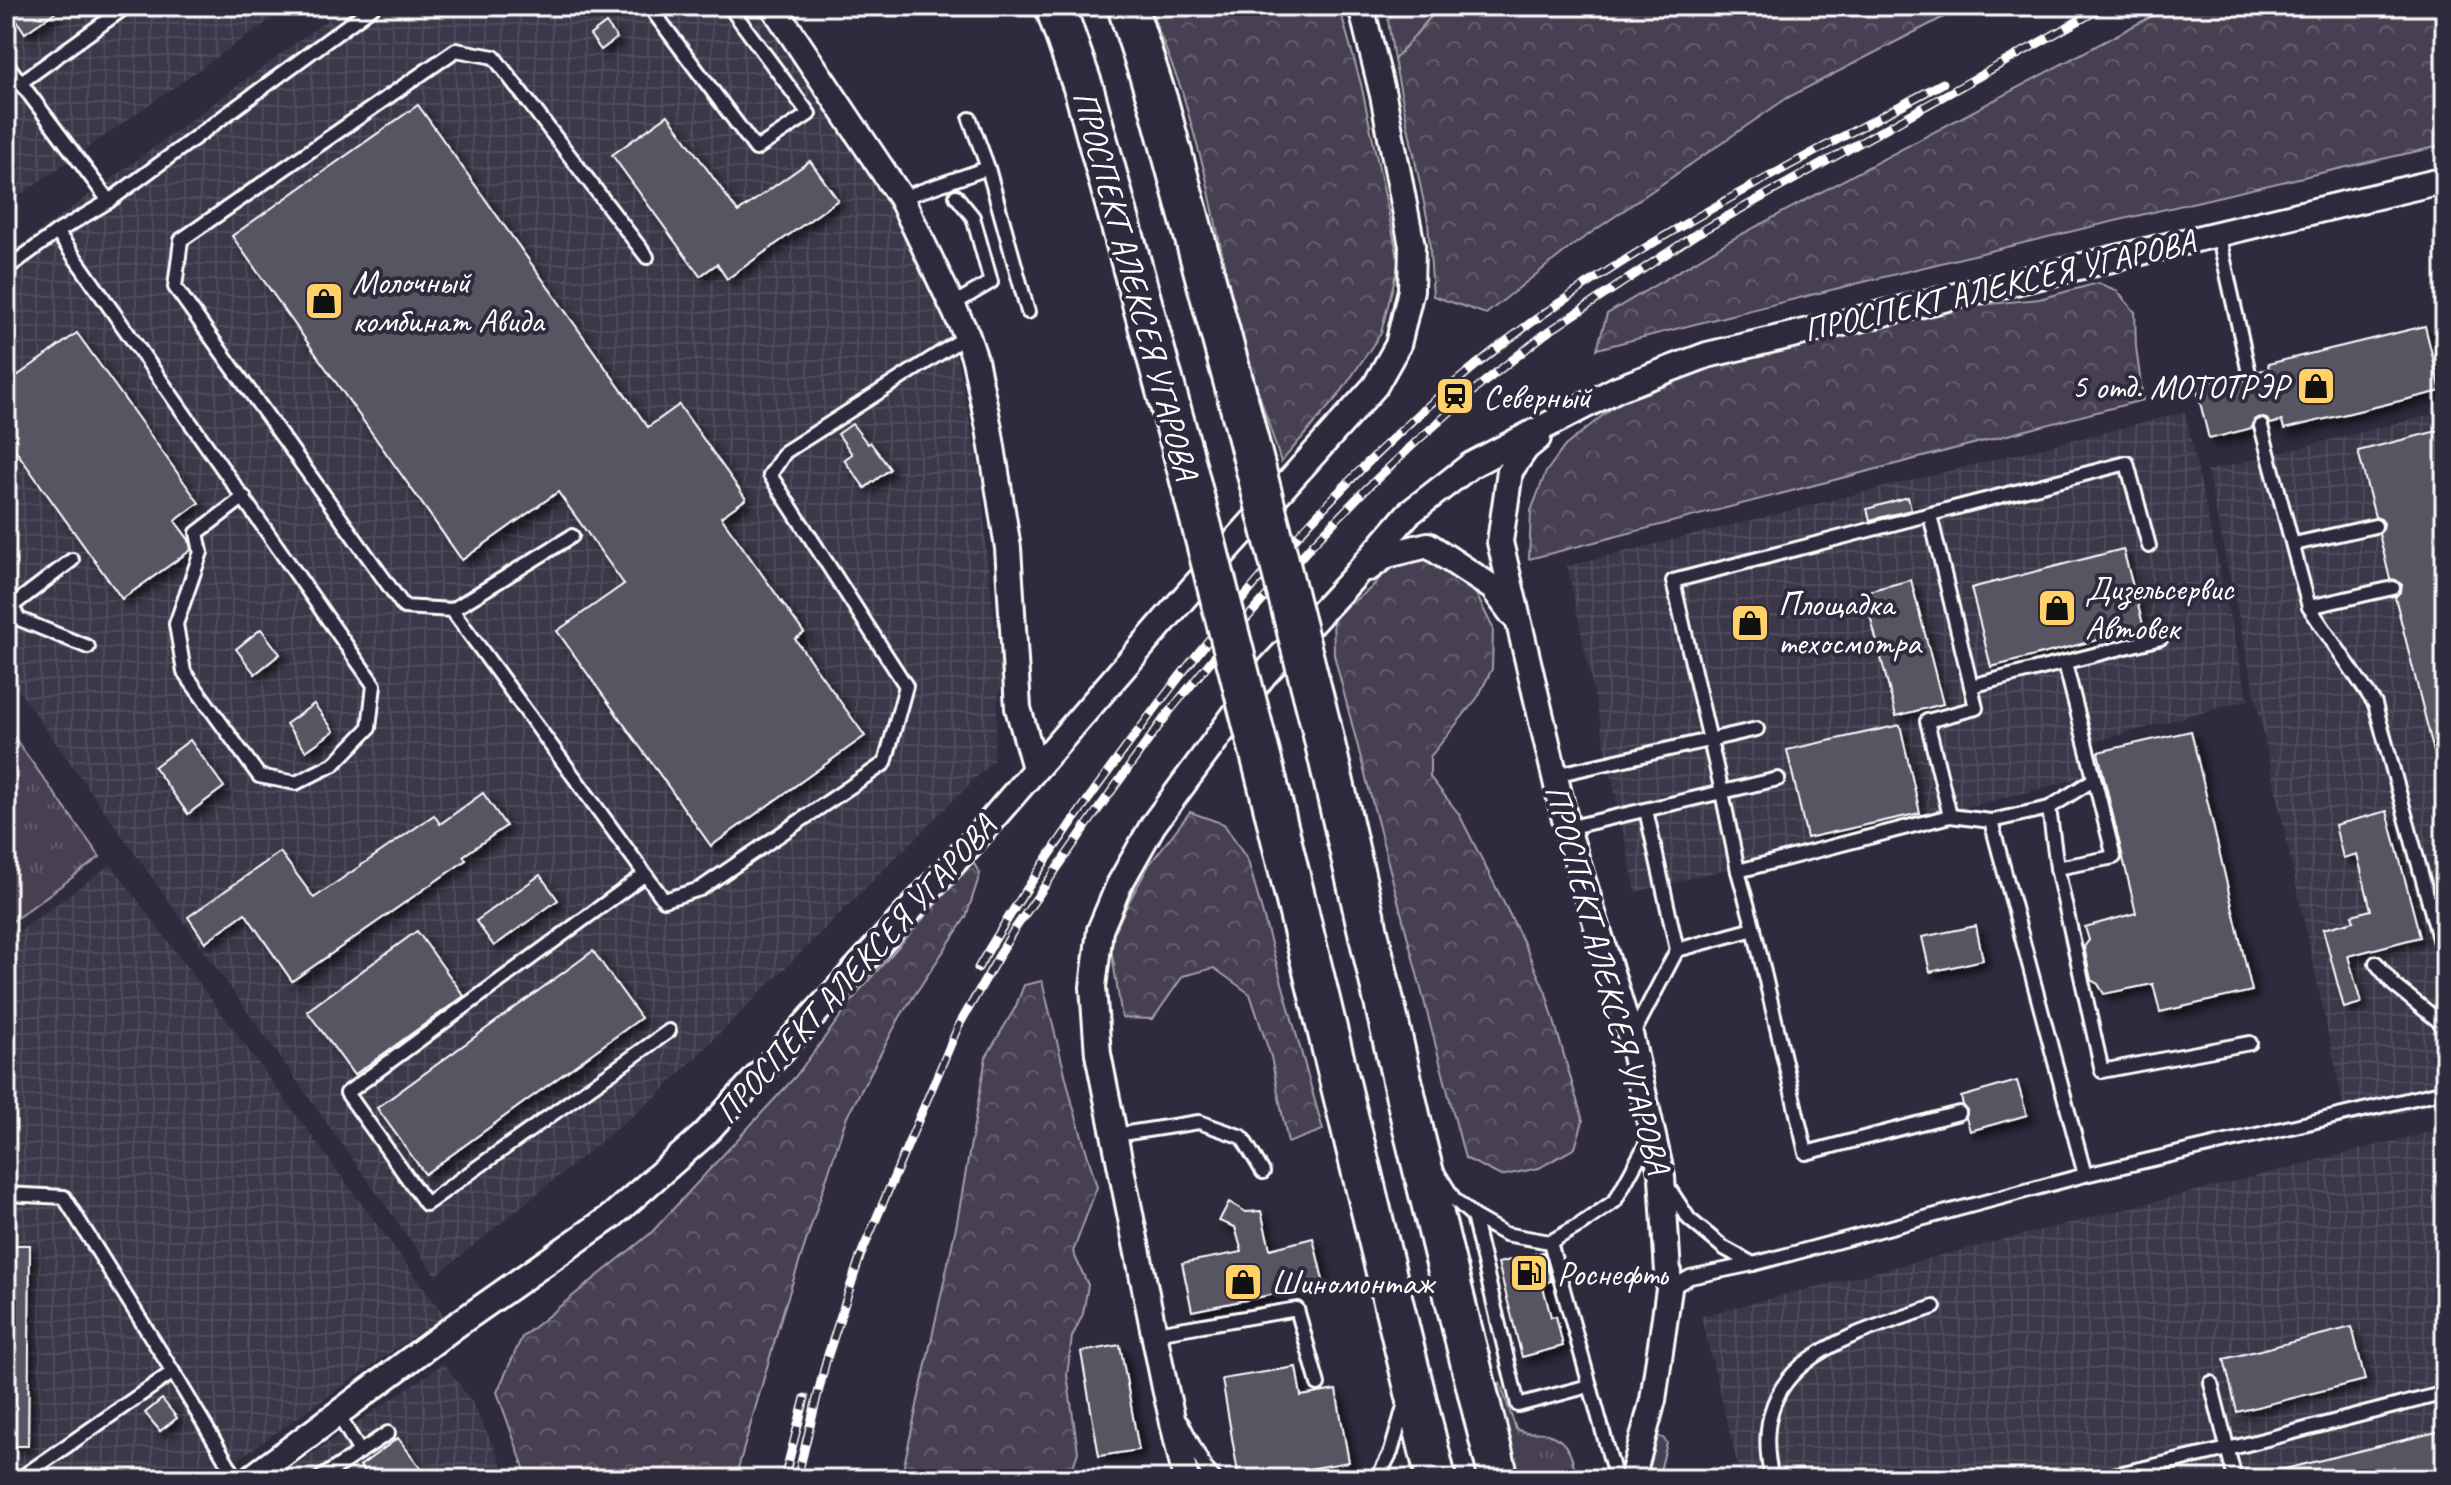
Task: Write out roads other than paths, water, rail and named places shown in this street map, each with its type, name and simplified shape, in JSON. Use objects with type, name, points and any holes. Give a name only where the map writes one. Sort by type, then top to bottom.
[{"type":"main road","name":"ПРОСПЕКТ АЛЕКСЕЯ УГАРОВА","points":[[1055,6],[1084,90],[1183,453],[1268,785],[1436,1479]]},
{"type":"main road","name":"ПРОСПЕКТ АЛЕКСЕЯ УГАРОВА","points":[[1127,6],[1159,105],[1321,726],[1415,1137],[1499,1479]]},
{"type":"street","points":[[773,6],[901,198],[967,336],[989,428],[1008,548],[1018,708],[1035,768]]},
{"type":"street","name":"ПРОСПЕКТ АЛЕКСЕЯ УГАРОВА","points":[[250,1479],[455,1326],[612,1216],[704,1135],[975,839],[1190,591],[1375,386],[1398,345],[1411,290],[1412,246],[1383,95],[1361,6]]},
{"type":"street","name":"ПРОСПЕКТ АЛЕКСЕЯ УГАРОВА","points":[[1186,1479],[1098,1054],[1093,987],[1100,930],[1119,885],[1153,825],[1263,676],[1408,514],[1471,465],[1617,389],[1707,355],[2445,180]]},
{"type":"street","name":"ПРОСПЕКТ АЛЕКСЕЯ УГАРОВА","points":[[1562,417],[1526,448],[1510,471],[1500,542],[1567,828],[1631,1038],[1662,1177],[1669,1289],[1653,1400],[1632,1479]]},
{"type":"street","name":"ПРОСПЕКТ АЛЕКСЕЯ УГАРОВА","points":[[1353,578],[1387,555],[1428,545],[1493,588],[1519,624]]},
{"type":"lane","points":[[20,83],[127,6]]},
{"type":"lane","points":[[6,269],[57,232],[109,201],[374,6]]},
{"type":"lane","points":[[666,6],[655,14],[756,149],[809,114],[729,6]]},
{"type":"lane","points":[[572,536],[452,610],[404,607],[175,287],[181,240],[456,50],[494,57],[647,257]]},
{"type":"lane","points":[[6,63],[109,201]]},
{"type":"lane","points":[[970,119],[988,168],[1028,312]]},
{"type":"lane","points":[[901,198],[988,168]]},
{"type":"lane","points":[[952,305],[991,282],[973,217],[956,196]]},
{"type":"lane","points":[[57,232],[244,497],[374,685],[369,728],[334,764],[296,783],[259,776],[184,672],[176,624],[201,552],[197,533],[244,497]]},
{"type":"lane","points":[[2218,233],[2249,373]]},
{"type":"lane","points":[[452,610],[664,900],[700,889],[885,763],[906,686],[770,475],[785,452],[967,336]]},
{"type":"lane","points":[[2261,426],[2309,607],[2375,704],[2445,961]]},
{"type":"lane","points":[[1959,1113],[1806,1153],[1673,581],[2127,463],[2149,546]]},
{"type":"lane","points":[[1930,515],[1976,708],[1927,721],[1950,816]]},
{"type":"lane","points":[[2294,544],[2375,526]]},
{"type":"lane","points":[[72,560],[9,602],[19,619],[88,647]]},
{"type":"lane","points":[[2309,607],[2393,588]]},
{"type":"lane","points":[[1971,686],[2161,638]]},
{"type":"lane","points":[[2057,868],[2114,857],[2065,663]]},
{"type":"lane","points":[[1555,775],[1757,729]]},
{"type":"lane","points":[[1567,828],[1778,779]]},
{"type":"lane","points":[[1738,871],[1950,816],[1991,821],[2049,808],[2093,780]]},
{"type":"lane","points":[[2049,808],[2057,868],[2102,1071],[2250,1043]]},
{"type":"lane","points":[[1631,1038],[1677,950],[1646,810]]},
{"type":"lane","points":[[1991,821],[2085,1175]]},
{"type":"lane","points":[[644,875],[347,1093],[426,1204],[669,1031]]},
{"type":"lane","points":[[1677,950],[1754,929]]},
{"type":"lane","points":[[2376,963],[2394,985],[2445,1026]]},
{"type":"lane","points":[[1669,1289],[1690,1277],[1753,1264],[2085,1175],[2445,1091]]},
{"type":"lane","points":[[1115,1135],[1199,1122],[1242,1137],[1263,1172]]},
{"type":"lane","points":[[1415,1137],[1454,1199],[1473,1216],[1505,1234],[1550,1242],[1615,1201],[1652,1132]]},
{"type":"lane","points":[[1662,1177],[1689,1219],[1724,1248],[1753,1264]]},
{"type":"lane","points":[[6,1194],[64,1197],[237,1479]]},
{"type":"lane","points":[[1473,1216],[1518,1405],[1589,1386]]},
{"type":"lane","points":[[1550,1242],[1616,1479]]},
{"type":"lane","points":[[1772,1479],[1766,1427],[1774,1402],[1791,1373],[1854,1334],[1934,1307]]},
{"type":"lane","points":[[1156,1333],[1297,1309],[1318,1384]]},
{"type":"lane","points":[[19,1479],[173,1372]]},
{"type":"lane","points":[[1377,1479],[1391,1452],[1411,1381]]},
{"type":"lane","points":[[2211,1383],[2235,1479]]},
{"type":"lane","points":[[1165,1388],[1205,1468],[1215,1479]]},
{"type":"lane","points":[[2096,1479],[2228,1449],[2445,1393]]},
{"type":"lane","points":[[338,1414],[360,1452]]},
{"type":"lane","points":[[319,1479],[388,1433]]},
{"type":"railway","points":[[797,1479],[826,1361],[860,1257],[958,1027],[1012,933],[1169,712],[1310,547],[1417,441],[1545,334],[1696,234],[2105,6]]},
{"type":"railway","points":[[978,968],[1063,834],[1163,698],[1258,580],[1309,523],[1417,416],[1473,367],[1532,322],[1631,256],[1734,196],[1943,83]]},
{"type":"railway","points":[[784,1479],[805,1398]]},
{"type":"place","name":"Молочный комбинат Авида","points":[[324,301]]},
{"type":"place","name":"5 отд. МОТОТРЭР","points":[[2316,386]]},
{"type":"place","name":"Северный","points":[[1455,396]]},
{"type":"place","name":"Дизельсервис Автовек","points":[[2057,608]]},
{"type":"place","name":"Площадка техосмотра","points":[[1750,623]]},
{"type":"place","name":"Роснефть","points":[[1529,1273]]},
{"type":"place","name":"Шиномонтаж","points":[[1243,1282]]}]
